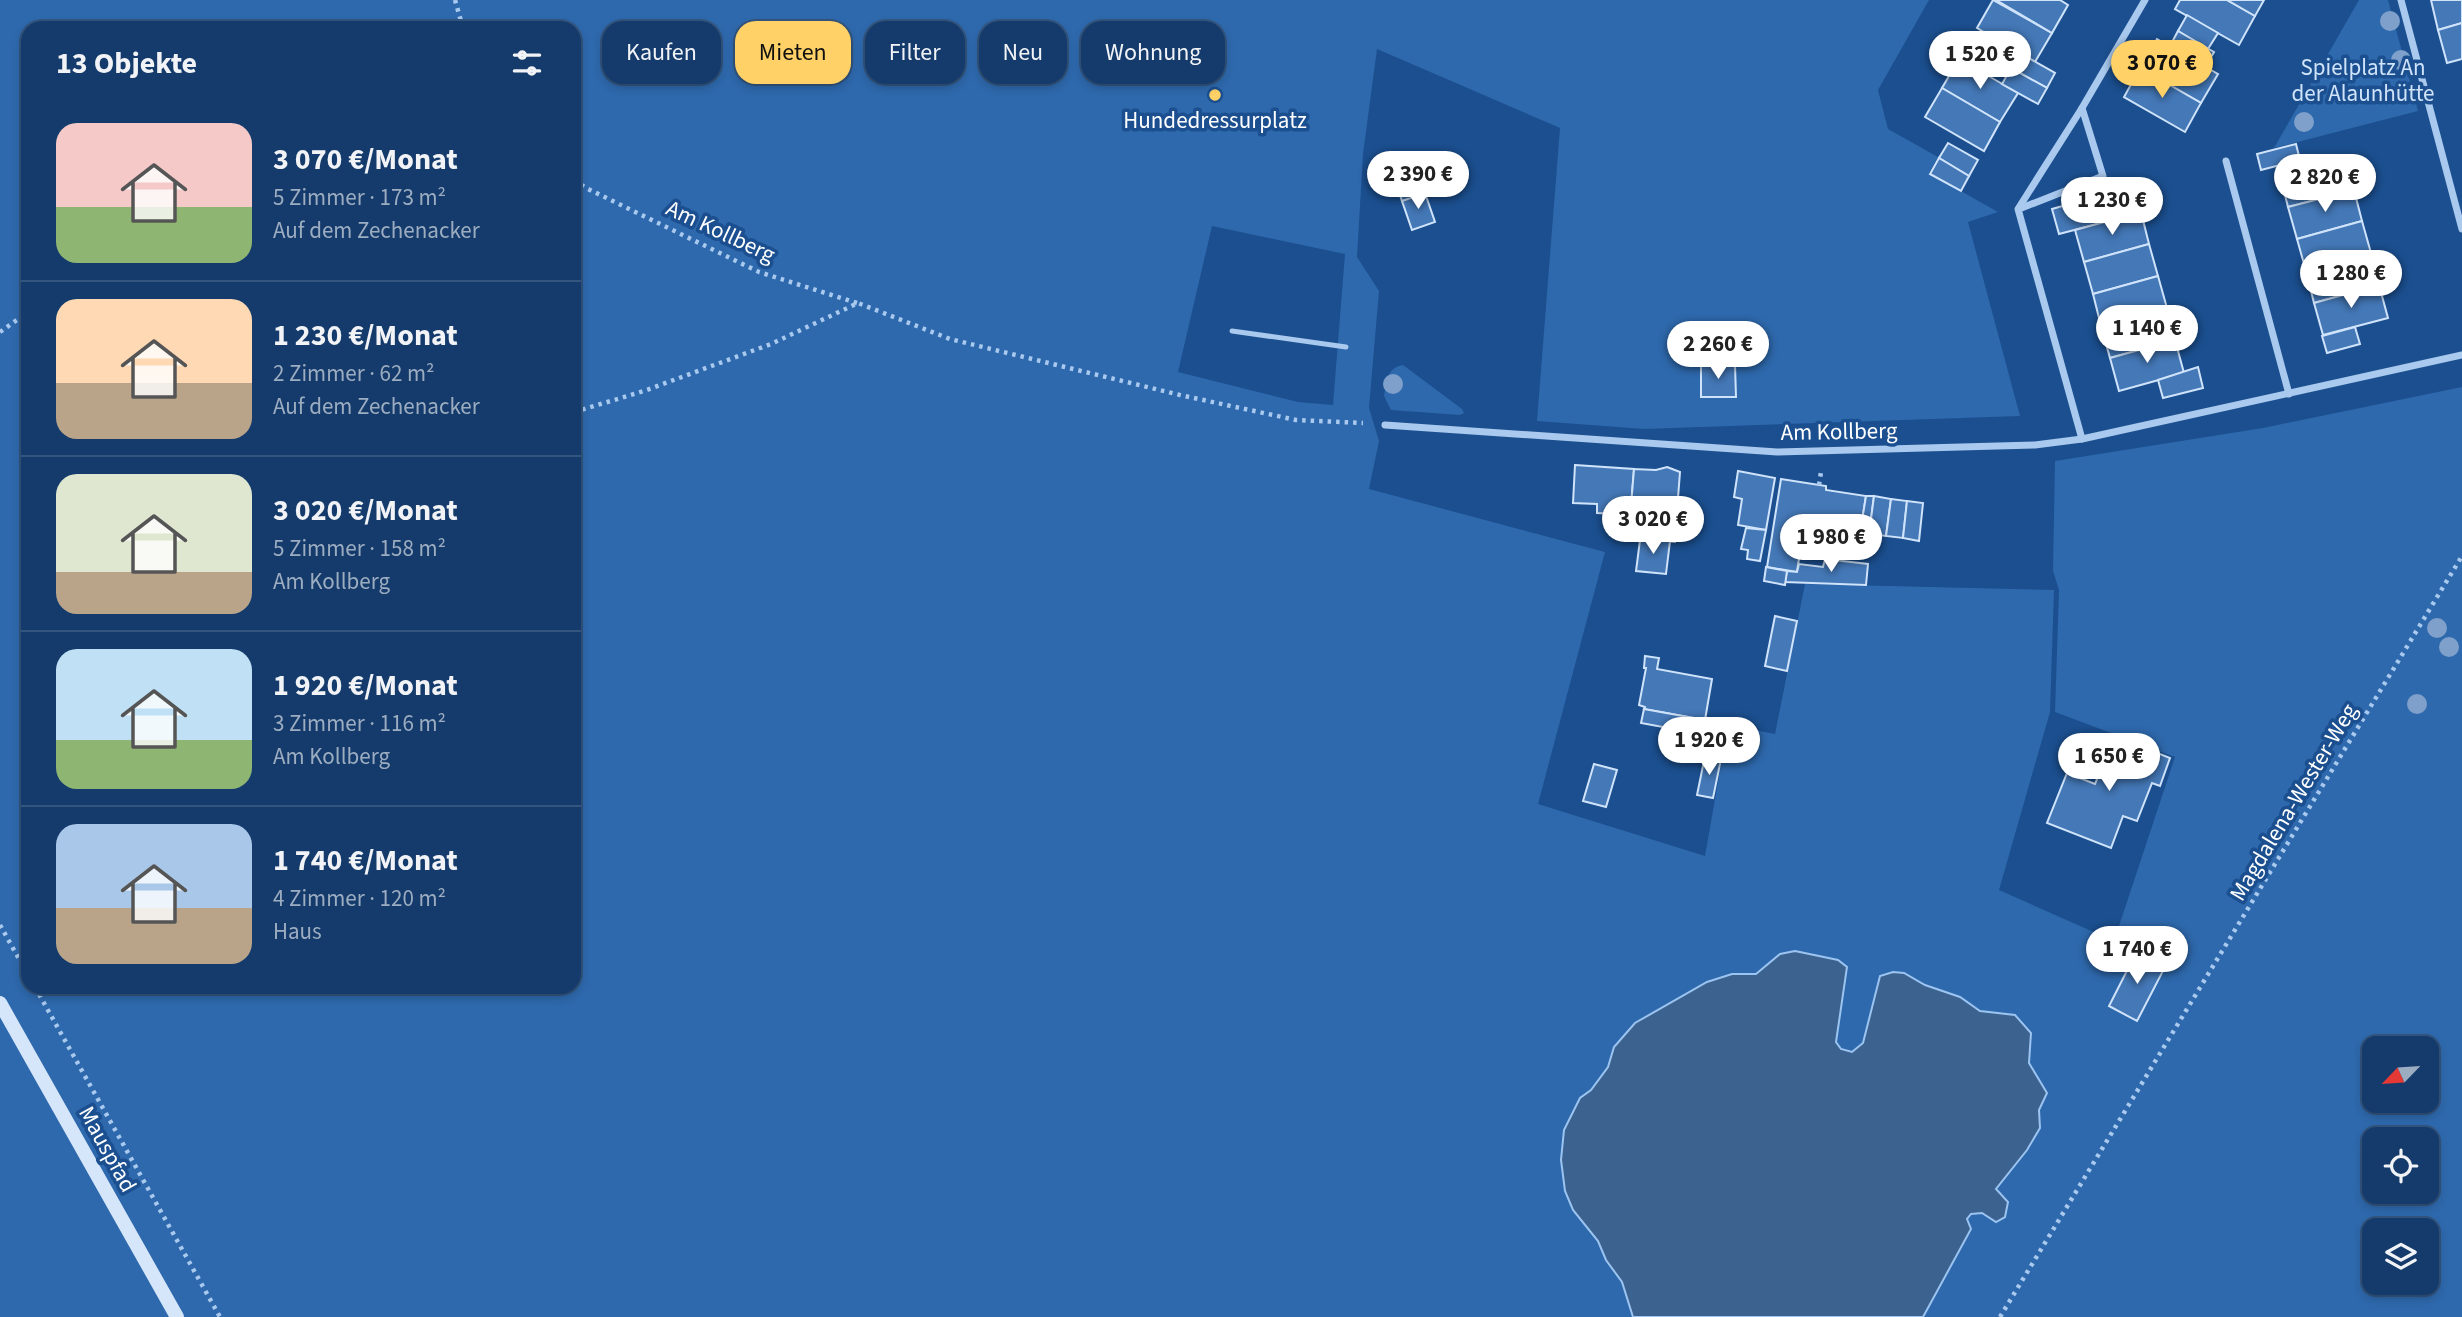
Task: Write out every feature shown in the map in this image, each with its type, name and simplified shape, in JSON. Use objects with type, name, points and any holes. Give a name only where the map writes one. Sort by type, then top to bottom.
[{"type":"street","points":[[2082,439],[2018,209],[2082,108],[2145,0]]},
{"type":"street","points":[[2401,0],[2462,229]]},
{"type":"street","points":[[2018,209],[2103,176],[2082,108]]},
{"type":"street","points":[[2226,161],[2289,394]]},
{"type":"street","name":"Am Kollberg","points":[[1385,425],[1777,452],[2035,445],[2082,439],[2462,355]]},
{"type":"street","name":"Mauspfad","points":[[0,1003],[177,1317]]},
{"type":"lane","points":[[1232,331],[1346,347]]},
{"type":"path","points":[[455,0],[461,21]]},
{"type":"path","name":"Am Kollberg","points":[[581,185],[760,272],[858,303],[950,339],[1296,420],[1385,425]]},
{"type":"path","points":[[581,410],[643,391],[771,344],[858,303]]},
{"type":"path","points":[[0,332],[21,317]]},
{"type":"path","name":"Magdalena-Wester-Weg","points":[[2000,1317],[2462,556]]},
{"type":"path","points":[[0,925],[21,962]]},
{"type":"path","points":[[39,994],[220,1317]]},
{"type":"green space","points":[[0,0],[1929,0],[1878,90],[1888,129],[1938,157],[1929,173],[1998,212],[1968,222],[2020,416],[1644,429],[1537,421],[1560,128],[1377,49],[1363,154],[1357,257],[1379,291],[1369,408],[1379,441],[1369,489],[1605,552],[1538,804],[1705,856],[1728,725],[1775,734],[1805,584],[2054,590],[2050,712],[1999,890],[2114,941],[2175,757],[2055,712],[2059,590],[2053,571],[2055,461],[2263,428],[2462,387],[2462,1317],[1923,1317],[1971,1229],[1966,1219],[1971,1214],[1982,1213],[1996,1222],[1996,1189],[2027,1150],[2039,1129],[2039,1110],[2047,1093],[2029,1063],[2031,1033],[2015,1015],[1980,1011],[1960,997],[1925,985],[1904,973],[1880,976],[1863,1043],[1852,1052],[1840,1049],[1836,1042],[1847,967],[1764,968],[1756,974],[1732,974],[1635,1023],[1614,1046],[1608,1067],[1591,1090],[1580,1098],[1564,1130],[1561,1160],[1565,1191],[1599,1241],[1607,1260],[1622,1282],[1633,1317],[0,1317]],"holes":[[[1212,226],[1345,254],[1333,405],[1298,402],[1178,372]]]},
{"type":"green space","name":"Spielplatz An der Alaunhütte","points":[[2359,0],[2388,0],[2418,111],[2274,148]]},
{"type":"green space","points":[[1403,365],[1464,413],[1460,415],[1391,410],[1384,396],[1387,381],[1393,369]]},
{"type":"shaded area","points":[[1795,951],[1838,960],[1847,967],[1836,1042],[1841,1049],[1852,1052],[1863,1043],[1880,976],[1893,972],[1904,973],[1925,985],[1960,997],[1980,1011],[2015,1015],[2031,1033],[2029,1063],[2047,1093],[2039,1110],[2040,1128],[2027,1150],[1996,1189],[2008,1202],[2005,1217],[1996,1222],[1982,1213],[1971,1214],[1967,1219],[1971,1229],[1923,1317],[1633,1317],[1622,1282],[1606,1260],[1598,1241],[1573,1210],[1565,1191],[1561,1160],[1564,1130],[1580,1098],[1591,1090],[1608,1067],[1614,1047],[1635,1023],[1707,982],[1732,974],[1756,974],[1780,954]]},
{"type":"building","points":[[1993,0],[2052,33],[2035,62],[1977,28]]},
{"type":"building","points":[[1996,0],[2060,0],[2068,5],[2052,33]]},
{"type":"building","points":[[2180,0],[2227,0],[2255,16],[2239,45],[2175,9]]},
{"type":"building","points":[[2227,0],[2264,0],[2255,16]]},
{"type":"building","points":[[2431,0],[2462,0],[2462,23],[2438,30]]},
{"type":"building","points":[[2187,15],[2218,33],[2208,49],[2178,31]]},
{"type":"building","points":[[2462,23],[2462,59],[2447,63],[2438,30]]},
{"type":"building","points":[[2178,31],[2214,52],[2205,67],[2170,46]]},
{"type":"building","points":[[2157,39],[2218,74],[2201,103],[2140,68]]},
{"type":"building","points":[[2025,56],[2055,73],[2047,88],[2016,71]]},
{"type":"building","points":[[1959,59],[2018,93],[2000,122],[1942,88]]},
{"type":"building","points":[[2011,68],[2047,88],[2038,104],[2002,84]]},
{"type":"building","points":[[2140,68],[2201,103],[2185,132],[2124,97]]},
{"type":"building","points":[[1942,88],[2000,122],[1984,151],[1925,117]]},
{"type":"building","points":[[1948,143],[1978,160],[1969,176],[1939,158]]},
{"type":"building","points":[[2296,144],[2300,160],[2261,170],[2257,154]]},
{"type":"building","points":[[2345,157],[2354,190],[2288,207],[2280,175]]},
{"type":"building","points":[[1939,158],[1969,176],[1961,191],[1930,174]]},
{"type":"building","points":[[1417,175],[1423,195],[1402,201],[1396,183]]},
{"type":"building","points":[[2354,190],[2362,221],[2297,239],[2288,207]]},
{"type":"building","points":[[1425,193],[1435,222],[1412,230],[1402,201]]},
{"type":"building","points":[[2094,197],[2101,223],[2059,234],[2052,209]]},
{"type":"building","points":[[2141,212],[2149,244],[2084,262],[2075,230]]},
{"type":"building","points":[[2362,221],[2371,253],[2306,271],[2297,239]]},
{"type":"building","points":[[2149,244],[2158,276],[2093,294],[2084,262]]},
{"type":"building","points":[[2371,253],[2379,285],[2314,303],[2306,271]]},
{"type":"building","points":[[2158,276],[2167,308],[2101,326],[2093,294]]},
{"type":"building","points":[[2379,285],[2388,318],[2323,335],[2314,303]]},
{"type":"building","points":[[2167,308],[2175,340],[2110,358],[2101,326]]},
{"type":"building","points":[[2355,327],[2360,344],[2327,353],[2322,336]]},
{"type":"building","points":[[2175,340],[2184,373],[2119,391],[2110,358]]},
{"type":"building","points":[[1735,365],[1736,397],[1701,397],[1701,366]]},
{"type":"building","points":[[2198,367],[2203,388],[2163,398],[2158,380]]},
{"type":"building","points":[[1575,465],[1634,469],[1631,505],[1621,506],[1620,514],[1597,513],[1597,504],[1573,503]]},
{"type":"building","points":[[1667,467],[1680,472],[1676,524],[1651,523],[1652,510],[1631,506],[1634,469],[1656,470]]},
{"type":"building","points":[[1738,471],[1775,478],[1766,530],[1738,525],[1742,499],[1734,497]]},
{"type":"building","points":[[1781,479],[1866,496],[1860,533],[1829,528],[1826,549],[1801,545],[1797,572],[1767,567]]},
{"type":"building","points":[[1866,496],[1874,496],[1869,534],[1860,533]]},
{"type":"building","points":[[1874,496],[1891,499],[1886,536],[1869,534]]},
{"type":"building","points":[[1891,499],[1907,501],[1903,538],[1886,536]]},
{"type":"building","points":[[1907,501],[1923,503],[1919,541],[1903,538]]},
{"type":"building","points":[[1654,523],[1676,524],[1675,542],[1654,540]]},
{"type":"building","points":[[1746,528],[1766,530],[1760,561],[1747,559],[1748,550],[1741,549]]},
{"type":"building","points":[[1640,540],[1670,541],[1666,574],[1636,571]]},
{"type":"building","points":[[1825,559],[1868,564],[1866,585],[1785,582],[1787,571],[1797,572],[1799,564],[1823,567]]},
{"type":"building","points":[[1766,567],[1787,571],[1785,585],[1764,581]]},
{"type":"building","points":[[1775,616],[1797,621],[1787,671],[1765,666]]},
{"type":"building","points":[[1645,656],[1659,658],[1657,669],[1712,679],[1705,720],[1644,709],[1645,707],[1639,705],[1646,668]]},
{"type":"building","points":[[1644,709],[1705,720],[1701,740],[1662,733],[1663,727],[1641,723]]},
{"type":"building","points":[[2115,736],[2170,758],[2160,786],[2152,783],[2137,821],[2123,816],[2111,848],[2047,823],[2067,773],[2095,784]]},
{"type":"building","points":[[1705,756],[1721,759],[1713,798],[1697,795]]},
{"type":"building","points":[[1594,764],[1617,770],[1606,807],[1583,801]]},
{"type":"building","points":[[2137,951],[2165,967],[2137,1021],[2109,1006]]},
{"type":"place","name":"Hundedressurplatz","points":[[1215,95]]}]
